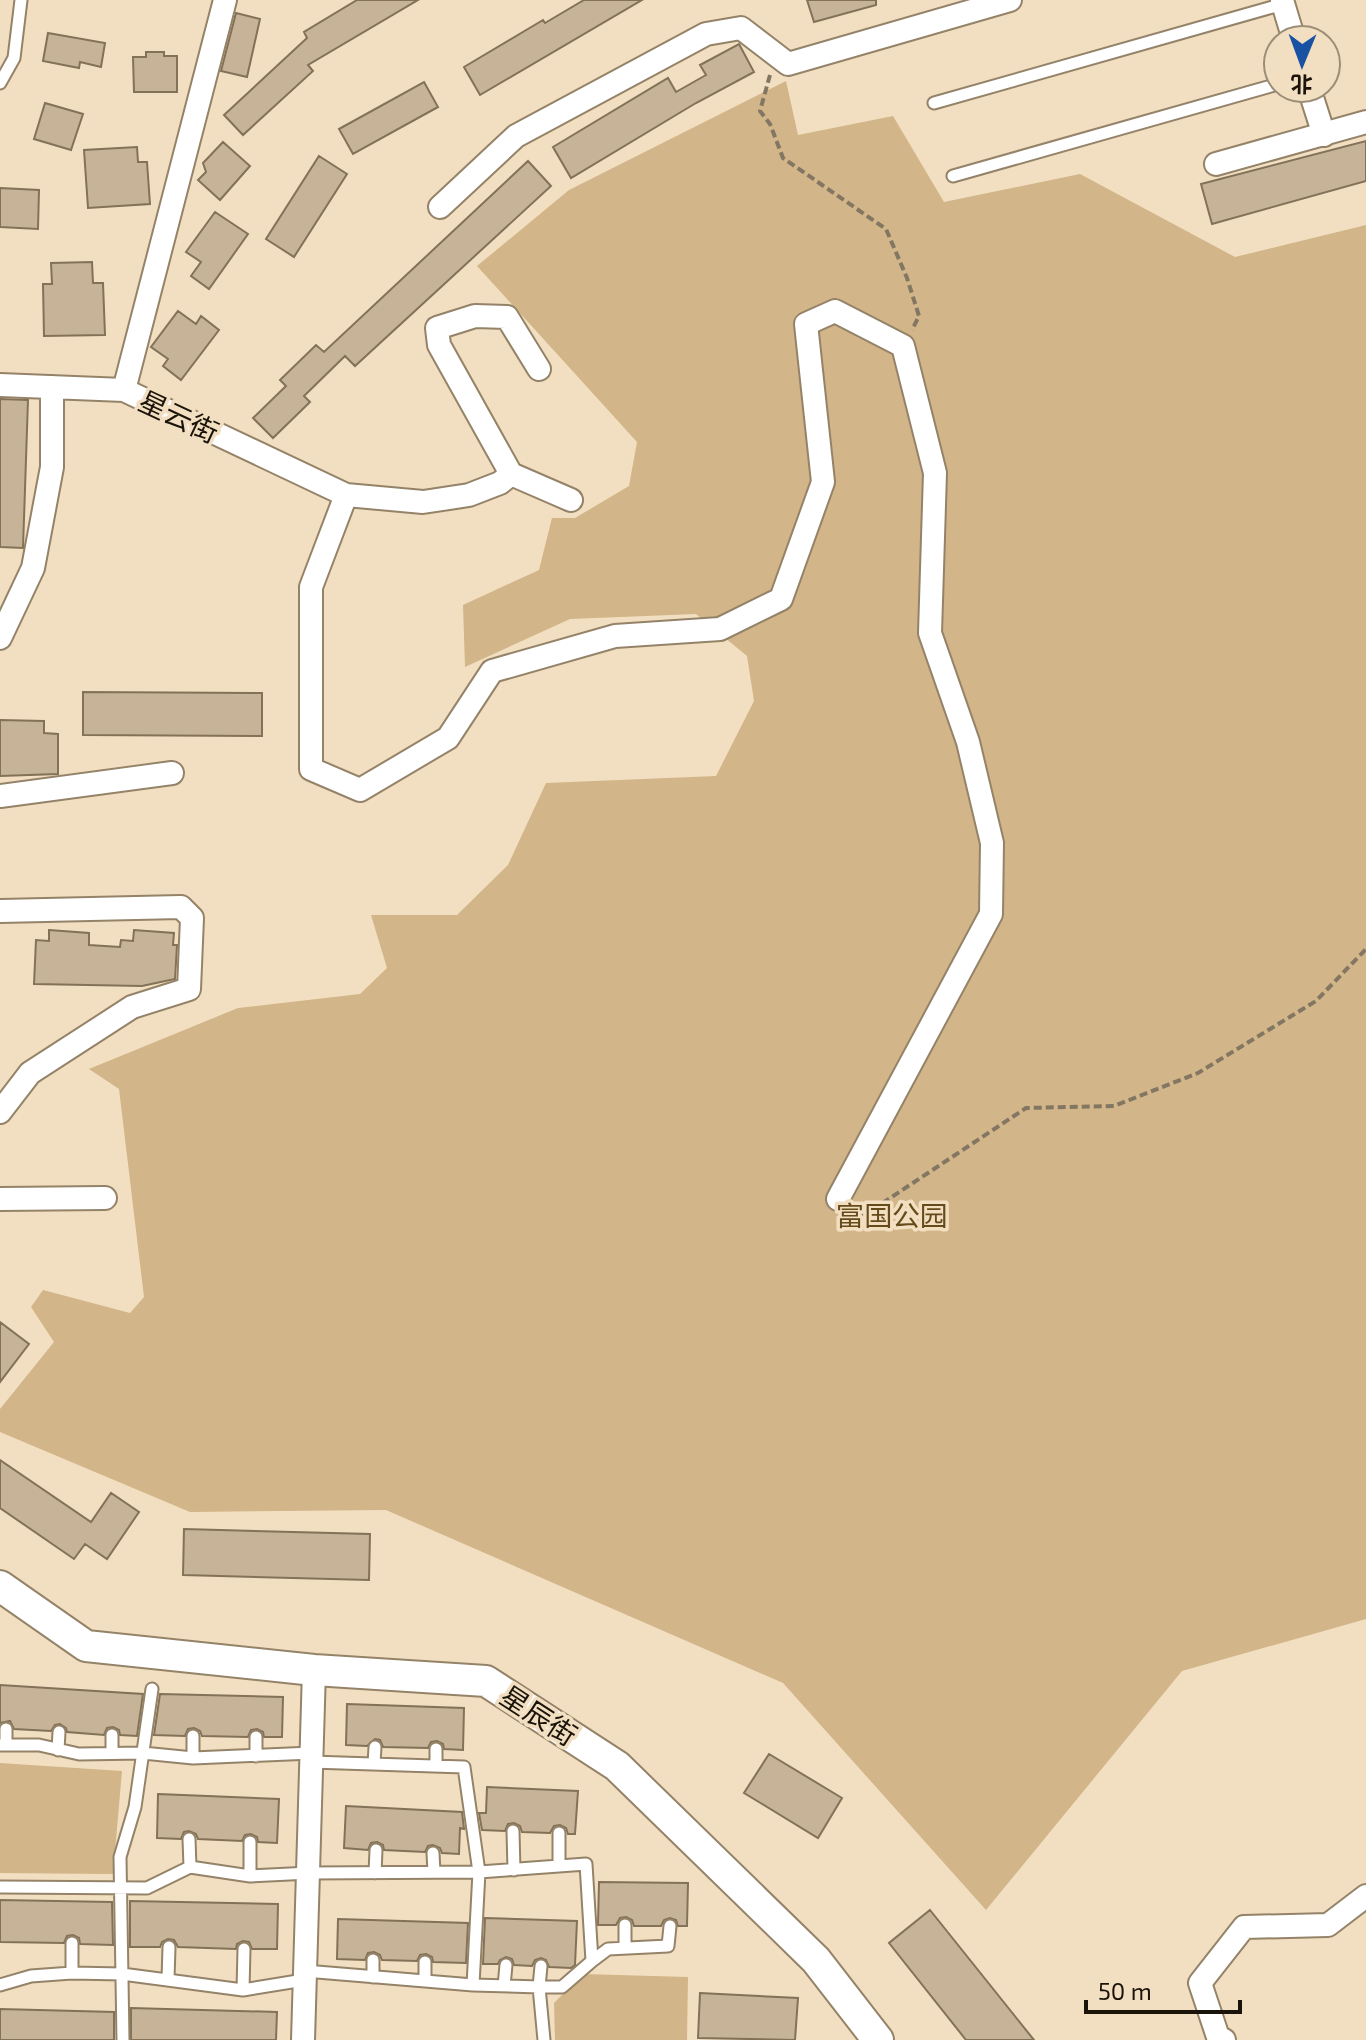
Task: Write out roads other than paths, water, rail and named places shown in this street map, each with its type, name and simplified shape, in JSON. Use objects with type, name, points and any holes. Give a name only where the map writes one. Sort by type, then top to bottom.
[{"type":"street","points":[[124,390],[225,0]]},
{"type":"street","points":[[440,207],[516,136],[706,34],[741,28],[788,64],[1010,0]]},
{"type":"street","points":[[1282,2],[1289,24]]},
{"type":"street","points":[[1314,104],[1324,135]]},
{"type":"street","points":[[1216,164],[1366,122]]},
{"type":"street","points":[[511,474],[500,483],[469,495],[423,502],[346,495],[311,587],[311,769],[360,790],[448,738],[492,671],[615,636],[720,629],[781,599],[823,482],[806,324],[835,311],[903,346],[935,473],[930,633],[968,742],[992,843],[991,914],[838,1199]]},
{"type":"street","points":[[539,369],[507,317],[475,316],[437,328],[439,345],[511,474],[571,500]]},
{"type":"street","name":"星云街","points":[[0,385],[124,390],[346,495]]},
{"type":"street","points":[[0,638],[33,568],[52,467],[52,387]]},
{"type":"street","points":[[0,796],[172,773]]},
{"type":"street","points":[[0,911],[181,907],[192,918],[189,989],[132,1007],[30,1073],[0,1112]]},
{"type":"street","points":[[0,1199],[105,1198]]},
{"type":"street","name":"星辰街","points":[[0,1586],[86,1646],[314,1670],[486,1681],[617,1766],[816,1960],[878,2040]]},
{"type":"street","points":[[303,2040],[314,1670]]},
{"type":"street","points":[[1224,2040],[1218,2037],[1200,1983],[1244,1927],[1328,1925],[1366,1896]]},
{"type":"lane","points":[[0,83],[14,58],[21,0]]},
{"type":"lane","points":[[934,103],[1282,2]]},
{"type":"lane","points":[[953,176],[1262,89]]},
{"type":"lane","points":[[123,2040],[120,1857],[135,1807],[152,1689]]},
{"type":"lane","points":[[6,1729],[3,1745],[39,1745],[79,1754],[143,1753],[193,1758],[256,1756],[464,1767],[479,1872],[473,1985]]},
{"type":"lane","points":[[58,1750],[59,1732]]},
{"type":"lane","points":[[112,1735],[112,1753]]},
{"type":"lane","points":[[193,1736],[193,1758]]},
{"type":"lane","points":[[256,1737],[256,1756]]},
{"type":"lane","points":[[374,1764],[375,1747]]},
{"type":"lane","points":[[436,1749],[436,1766]]},
{"type":"lane","points":[[513,1831],[514,1870]]},
{"type":"lane","points":[[559,1833],[559,1866]]},
{"type":"lane","points":[[189,1839],[190,1867]]},
{"type":"lane","points":[[250,1842],[250,1876]]},
{"type":"lane","points":[[375,1873],[376,1850]]},
{"type":"lane","points":[[433,1853],[434,1872]]},
{"type":"lane","points":[[0,1887],[147,1888],[190,1867],[250,1876],[479,1872],[586,1864],[592,1961]]},
{"type":"lane","points":[[625,1925],[625,1948]]},
{"type":"lane","points":[[0,1985],[31,1976],[72,1973],[122,1974],[243,1990],[304,1976],[562,1987],[608,1949],[668,1946],[670,1926]]},
{"type":"lane","points":[[72,1943],[72,1973]]},
{"type":"lane","points":[[168,1979],[169,1947]]},
{"type":"lane","points":[[243,1990],[244,1949]]},
{"type":"lane","points":[[373,1960],[373,1977]]},
{"type":"lane","points":[[425,1962],[425,1981]]},
{"type":"lane","points":[[504,1986],[506,1965]]},
{"type":"lane","points":[[541,1966],[539,1987],[544,2040]]},
{"type":"park label","name":"富国公园","points":[[892,1215]]}]
